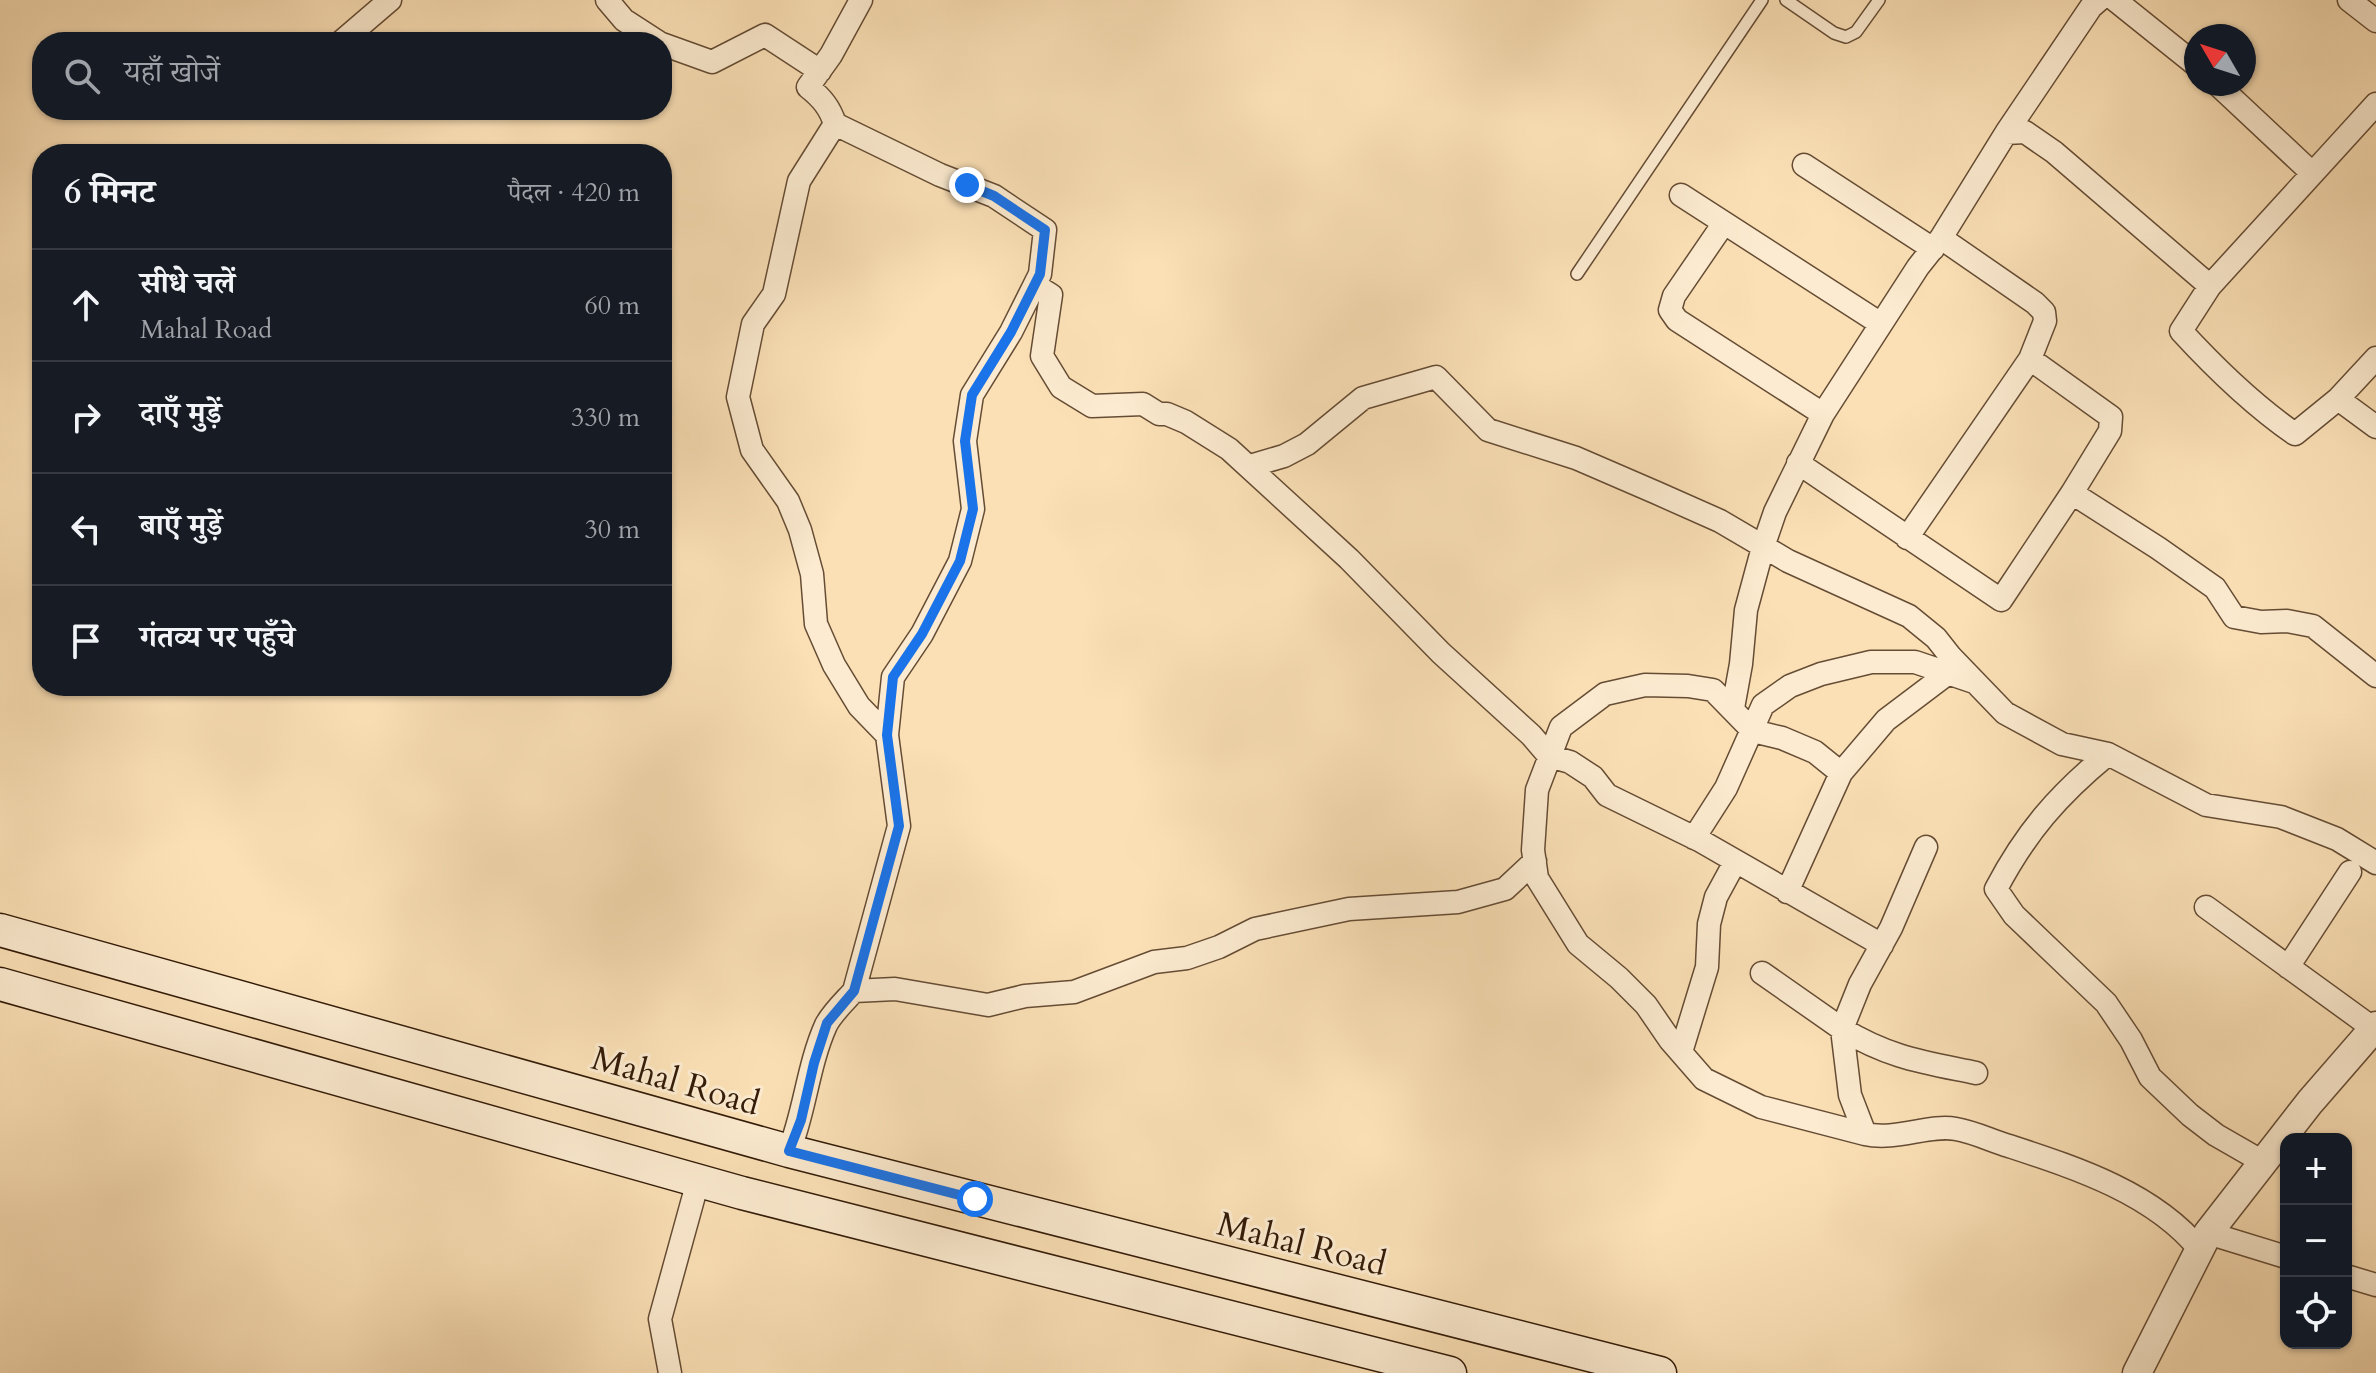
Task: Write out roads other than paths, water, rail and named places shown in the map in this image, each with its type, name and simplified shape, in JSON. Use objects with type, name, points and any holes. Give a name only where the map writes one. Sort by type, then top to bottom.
[{"type":"main road","name":"Mahal Road","points":[[0,930],[789,1151],[1660,1373]]},
{"type":"main road","points":[[0,984],[698,1181],[1450,1373]]},
{"type":"street","points":[[353,32],[390,0]]},
{"type":"street","points":[[789,1151],[801,1120],[827,1023],[854,991],[899,826],[887,735],[893,677],[922,634],[960,561],[973,509],[965,441],[972,395],[1011,332],[1040,274],[1045,230],[994,196],[940,175],[835,124],[831,110],[808,87],[861,0]]},
{"type":"street","points":[[1733,708],[1746,610],[1763,547],[1775,512],[1823,414],[2006,133],[2091,7],[2099,0]]},
{"type":"street","points":[[2115,0],[2184,55]]},
{"type":"street","points":[[2349,0],[2376,21]]},
{"type":"street","points":[[614,3],[642,32]]},
{"type":"street","points":[[672,47],[712,62],[765,35],[820,71]]},
{"type":"street","points":[[2230,96],[2312,173]]},
{"type":"street","points":[[2376,104],[2210,286],[2181,331],[2210,363],[2271,418],[2295,434],[2338,399],[2376,358]]},
{"type":"street","points":[[835,124],[799,181],[774,294],[753,324],[738,397],[752,450],[788,501],[800,530],[812,574],[816,624],[834,665],[859,706],[887,735]]},
{"type":"street","points":[[2006,133],[2025,132],[2054,152],[2210,286]]},
{"type":"street","points":[[1804,165],[2035,303],[2044,312],[2045,321],[2030,359],[1907,538]]},
{"type":"street","points":[[1681,195],[1881,324]]},
{"type":"street","points":[[1724,223],[1674,296],[1670,310],[1677,320],[1823,414]]},
{"type":"street","points":[[1035,285],[1051,295],[1042,356],[1061,387],[1092,406],[1143,404],[1159,414],[1186,422],[1250,466],[1294,511],[1349,559],[1441,653],[1531,735],[1549,756],[1570,762],[1593,777],[1607,795],[1694,838],[1882,945]]},
{"type":"street","points":[[1798,463],[2001,600],[2110,431],[2111,417],[2030,359]]},
{"type":"street","points":[[1250,466],[1284,456],[1307,444],[1363,398],[1436,377],[1488,430],[1576,458],[1720,521],[1788,561],[1909,616],[1936,638],[2005,713],[2062,744],[2108,754],[2206,805],[2281,817],[2337,839],[2376,863]]},
{"type":"street","points":[[2338,399],[2376,427]]},
{"type":"street","points":[[2072,493],[2215,588],[2234,617],[2313,626],[2376,676]]},
{"type":"street","points":[[1694,838],[1726,788],[1763,705],[1790,686],[1821,674],[1871,662],[1915,662],[1977,683]]},
{"type":"street","points":[[1787,892],[1841,773],[1886,720],[1947,674]]},
{"type":"street","points":[[1841,773],[1815,752],[1782,738],[1753,731],[1713,690],[1645,685],[1605,694],[1561,727],[1549,756],[1537,790],[1537,878],[1578,944],[1637,996],[1704,1079],[1761,1107],[1879,1137],[1954,1128],[2111,1184],[2204,1242],[2280,1256]]},
{"type":"street","points":[[2108,754],[2081,776],[2035,824],[1996,889],[2014,915],[2106,1003],[2131,1040],[2150,1077],[2216,1135],[2263,1162]]},
{"type":"street","points":[[1865,1134],[1850,1095],[1842,1029],[1860,984],[1882,945],[1926,847]]},
{"type":"street","points":[[854,991],[895,989],[988,1005],[1025,996],[1074,992],[1154,962],[1187,958],[1219,947],[1255,929],[1349,909],[1458,902],[1505,889],[1535,861]]},
{"type":"street","points":[[1681,1052],[1707,967],[1709,924],[1716,897],[1735,862]]},
{"type":"street","points":[[2288,967],[2350,872]]},
{"type":"street","points":[[2137,1373],[2204,1242],[2310,1102],[2375,1028],[2206,907]]},
{"type":"street","points":[[1762,973],[1872,1047],[1891,1055],[1976,1073]]},
{"type":"street","points":[[670,1373],[660,1319],[698,1181]]},
{"type":"street","points":[[2349,1277],[2376,1285]]},
{"type":"lane","points":[[1577,274],[1762,0]]},
{"type":"lane","points":[[1786,0],[1834,33],[1846,37],[1856,32],[1879,0]]}]
